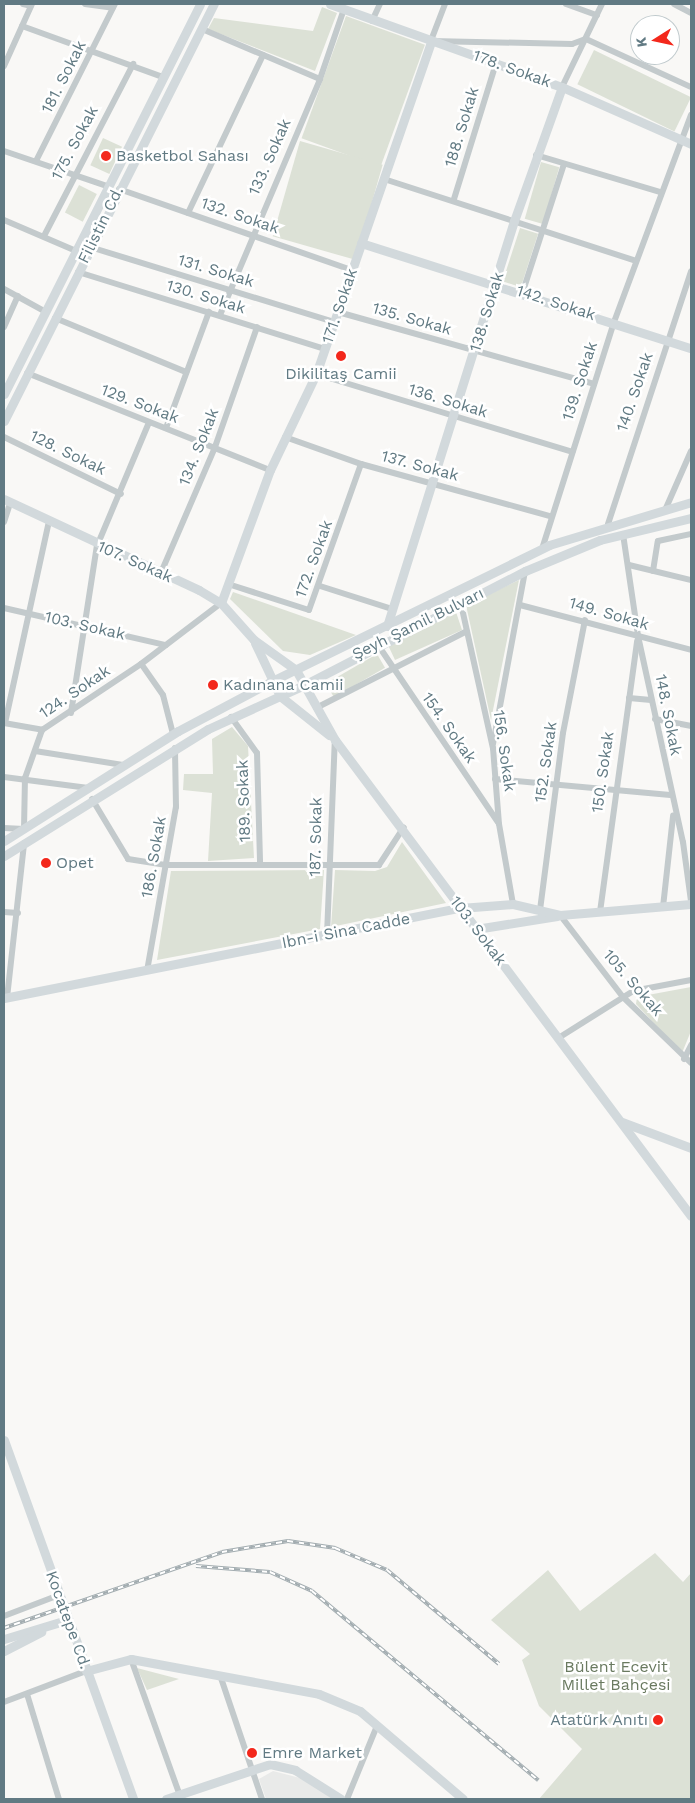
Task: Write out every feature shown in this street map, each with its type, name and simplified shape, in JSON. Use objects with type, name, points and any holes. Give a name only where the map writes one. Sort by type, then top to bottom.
[{"type":"main road","name":"Filistin Cd.","points":[[4,394],[6,383],[200,4]]},
{"type":"main road","name":"Filistin Cd.","points":[[4,421],[119,189],[214,4]]},
{"type":"main road","name":"178. Sokak","points":[[330,4],[372,21],[562,87],[691,144]]},
{"type":"main road","name":"171. Sokak","points":[[221,603],[270,470],[284,437],[316,374],[325,350],[431,41]]},
{"type":"main road","name":"138. Sokak","points":[[387,626],[455,418],[514,221],[536,155],[562,87]]},
{"type":"main road","name":"142. Sokak","points":[[362,243],[495,283],[691,348]]},
{"type":"main road","name":"107. Sokak","points":[[7,502],[221,603],[254,640]]},
{"type":"main road","name":"Şeyh Şamil Bulvarı","points":[[4,841],[173,734],[272,681],[542,549],[608,524],[691,502]]},
{"type":"main road","name":"Şeyh Şamil Bulvarı","points":[[4,856],[175,748],[231,718],[304,685],[378,645],[525,571],[623,534],[691,518]]},
{"type":"main road","points":[[254,640],[296,670]]},
{"type":"main road","name":"103. Sokak","points":[[254,640],[280,696],[335,740]]},
{"type":"main road","name":"103. Sokak","points":[[296,670],[335,740],[404,828],[460,908],[560,1037],[691,1216]]},
{"type":"main road","name":"Ibn-i Sina Cadde","points":[[6,998],[460,908],[513,904],[560,915],[663,907],[691,902]]},
{"type":"main road","points":[[476,929],[560,915]]},
{"type":"main road","points":[[622,1122],[691,1148]]},
{"type":"main road","name":"Kocatepe Cd.","points":[[4,1440],[67,1620],[133,1799]]},
{"type":"main road","points":[[4,1639],[67,1620]]},
{"type":"main road","points":[[4,1651],[45,1628]]},
{"type":"main road","points":[[86,1671],[131,1659],[221,1678],[319,1694],[360,1711],[463,1799]]},
{"type":"main road","points":[[166,1799],[180,1797],[252,1769],[270,1764],[295,1770],[341,1799]]},
{"type":"street","points":[[4,66],[31,5],[23,4]]},
{"type":"street","points":[[85,4],[114,6]]},
{"type":"street","points":[[372,21],[380,4]]},
{"type":"street","name":"171. Sokak","points":[[431,41],[445,4]]},
{"type":"street","points":[[566,4],[597,15]]},
{"type":"street","name":"138. Sokak","points":[[562,87],[602,4]]},
{"type":"street","points":[[674,4],[691,13]]},
{"type":"street","name":"181. Sokak","points":[[36,161],[114,6]]},
{"type":"street","name":"133. Sokak","points":[[220,315],[232,290],[252,234],[320,79],[344,9]]},
{"type":"street","points":[[22,26],[133,64],[163,77]]},
{"type":"street","points":[[202,29],[320,79]]},
{"type":"street","points":[[431,41],[572,44],[586,39],[691,87]]},
{"type":"street","points":[[188,213],[263,55]]},
{"type":"street","name":"188. Sokak","points":[[454,199],[496,63]]},
{"type":"street","name":"175. Sokak","points":[[44,236],[74,174],[133,64]]},
{"type":"street","name":"139. Sokak","points":[[542,549],[550,516],[614,322],[660,192],[691,115]]},
{"type":"street","points":[[4,151],[107,186]]},
{"type":"street","points":[[536,155],[660,192]]},
{"type":"street","points":[[523,292],[564,164]]},
{"type":"street","points":[[384,179],[454,199],[636,261]]},
{"type":"street","name":"132. Sokak","points":[[119,189],[352,270]]},
{"type":"street","points":[[4,220],[74,250]]},
{"type":"street","name":"131. Sokak","points":[[90,247],[334,322]]},
{"type":"street","name":"140. Sokak","points":[[608,524],[691,271]]},
{"type":"street","name":"130. Sokak","points":[[78,272],[220,315],[325,350]]},
{"type":"street","points":[[4,289],[44,311]]},
{"type":"street","points":[[4,327],[18,296]]},
{"type":"street","points":[[166,428],[209,312]]},
{"type":"street","name":"135. Sokak","points":[[338,312],[594,384]]},
{"type":"street","points":[[55,318],[186,372]]},
{"type":"street","name":"134. Sokak","points":[[160,575],[215,447],[257,327]]},
{"type":"street","name":"129. Sokak","points":[[27,373],[270,470]]},
{"type":"street","name":"136. Sokak","points":[[316,374],[455,418],[572,452]]},
{"type":"street","points":[[71,713],[82,626],[97,546],[121,494],[149,422]]},
{"type":"street","name":"128. Sokak","points":[[4,437],[121,494]]},
{"type":"street","name":"137. Sokak","points":[[284,437],[361,464],[550,516]]},
{"type":"street","points":[[666,508],[691,455]]},
{"type":"street","name":"172. Sokak","points":[[228,584],[300,611],[309,610],[320,586],[361,464]]},
{"type":"street","points":[[4,522],[7,502]]},
{"type":"street","points":[[42,730],[4,723],[49,522]]},
{"type":"street","name":"148. Sokak","points":[[623,534],[638,636],[673,812],[683,842],[691,902]]},
{"type":"street","points":[[653,571],[658,541],[691,534]]},
{"type":"street","points":[[629,565],[691,580]]},
{"type":"street","points":[[493,748],[525,571]]},
{"type":"street","points":[[320,586],[392,609]]},
{"type":"street","name":"124. Sokak","points":[[24,829],[26,778],[42,730],[71,713],[141,664],[221,603]]},
{"type":"street","name":"156. Sokak","points":[[461,604],[493,748],[499,824],[513,904]]},
{"type":"street","name":"149. Sokak","points":[[520,605],[585,620],[691,650]]},
{"type":"street","name":"103. Sokak","points":[[4,608],[166,646]]},
{"type":"street","name":"152. Sokak","points":[[540,910],[556,782],[585,620]]},
{"type":"street","points":[[316,708],[467,631]]},
{"type":"street","name":"150. Sokak","points":[[600,912],[614,789],[638,636]]},
{"type":"street","name":"154. Sokak","points":[[378,645],[391,669],[499,824]]},
{"type":"street","points":[[141,664],[163,695],[173,734]]},
{"type":"street","points":[[628,698],[651,700]]},
{"type":"street","name":"189. Sokak","points":[[231,718],[257,753],[260,862]]},
{"type":"street","points":[[655,719],[691,726]]},
{"type":"street","name":"187. Sokak","points":[[326,935],[335,740]]},
{"type":"street","name":"186. Sokak","points":[[146,971],[167,865],[179,782],[175,748]]},
{"type":"street","points":[[35,751],[123,766]]},
{"type":"street","points":[[4,777],[26,778],[88,788]]},
{"type":"street","points":[[495,779],[556,782],[670,795]]},
{"type":"street","points":[[92,799],[128,859],[167,865],[260,862],[379,865],[404,828]]},
{"type":"street","points":[[663,907],[673,812]]},
{"type":"street","points":[[4,828],[24,829]]},
{"type":"street","points":[[6,998],[18,913],[24,843]]},
{"type":"street","points":[[4,912],[18,913]]},
{"type":"street","name":"105. Sokak","points":[[560,915],[623,996],[684,1059],[691,1063]]},
{"type":"street","points":[[4,968],[11,968]]},
{"type":"street","points":[[560,1037],[623,996],[691,980]]},
{"type":"street","points":[[684,1059],[691,1045]]},
{"type":"street","points":[[4,1616],[59,1594]]},
{"type":"street","points":[[131,1659],[180,1797]]},
{"type":"street","points":[[4,1702],[86,1671]]},
{"type":"street","points":[[221,1678],[262,1799]]},
{"type":"street","points":[[27,1694],[59,1799]]},
{"type":"street","points":[[347,1799],[377,1726]]},
{"type":"shaded area","points":[[273,1771],[304,1779],[335,1799],[266,1799],[259,1779]]},
{"type":"green space","points":[[322,7],[337,13],[315,71],[208,29],[214,18],[313,31]]},
{"type":"green space","points":[[346,16],[425,45],[380,167],[302,138]]},
{"type":"green space","points":[[594,50],[691,97],[674,131],[577,84]]},
{"type":"green space","name":"Basketbol Sahası","points":[[103,138],[122,147],[109,174],[90,165]]},
{"type":"green space","points":[[300,141],[383,165],[355,260],[273,236]]},
{"type":"green space","points":[[541,162],[559,167],[543,224],[525,219]]},
{"type":"green space","points":[[79,185],[97,194],[83,222],[65,213]]},
{"type":"green space","points":[[520,228],[538,234],[521,287],[503,281]]},
{"type":"green space","points":[[519,580],[491,720],[466,605]]},
{"type":"green space","points":[[233,592],[356,635],[310,655],[283,651],[230,599]]},
{"type":"green space","points":[[456,612],[462,630],[395,660],[388,645]]},
{"type":"green space","points":[[377,654],[385,668],[334,697],[326,684]]},
{"type":"green space","points":[[232,727],[248,746],[254,858],[208,861],[212,793],[183,790],[184,774],[213,774],[212,739]]},
{"type":"green space","points":[[402,842],[446,903],[331,927],[335,870],[375,871],[387,867]]},
{"type":"green space","points":[[324,870],[320,929],[157,960],[171,871]]},
{"type":"green space","points":[[691,987],[691,1031],[682,1053],[636,1004],[637,997]]},
{"type":"green space","name":"Bülent Ecevit Millet Bahçesi","points":[[655,1553],[683,1582],[691,1573],[691,1799],[539,1799],[582,1749],[539,1706],[522,1660],[530,1654],[491,1620],[548,1570],[580,1611]]},
{"type":"green space","points":[[137,1668],[179,1679],[147,1690]]},
{"type":"railway","points":[[4,1628],[222,1552],[288,1541],[335,1548],[387,1570],[499,1664]]},
{"type":"railway","points":[[196,1566],[270,1572],[312,1591],[538,1780]]},
{"type":"place","name":"Basketbol Sahası","points":[[106,156]]},
{"type":"place","name":"Dikilitaş Camii","points":[[341,356]]},
{"type":"place","name":"Kadınana Camii","points":[[213,685]]},
{"type":"place","name":"Opet","points":[[46,863]]},
{"type":"place","name":"Atatürk Anıtı","points":[[658,1720]]},
{"type":"place","name":"Emre Market","points":[[252,1753]]}]
